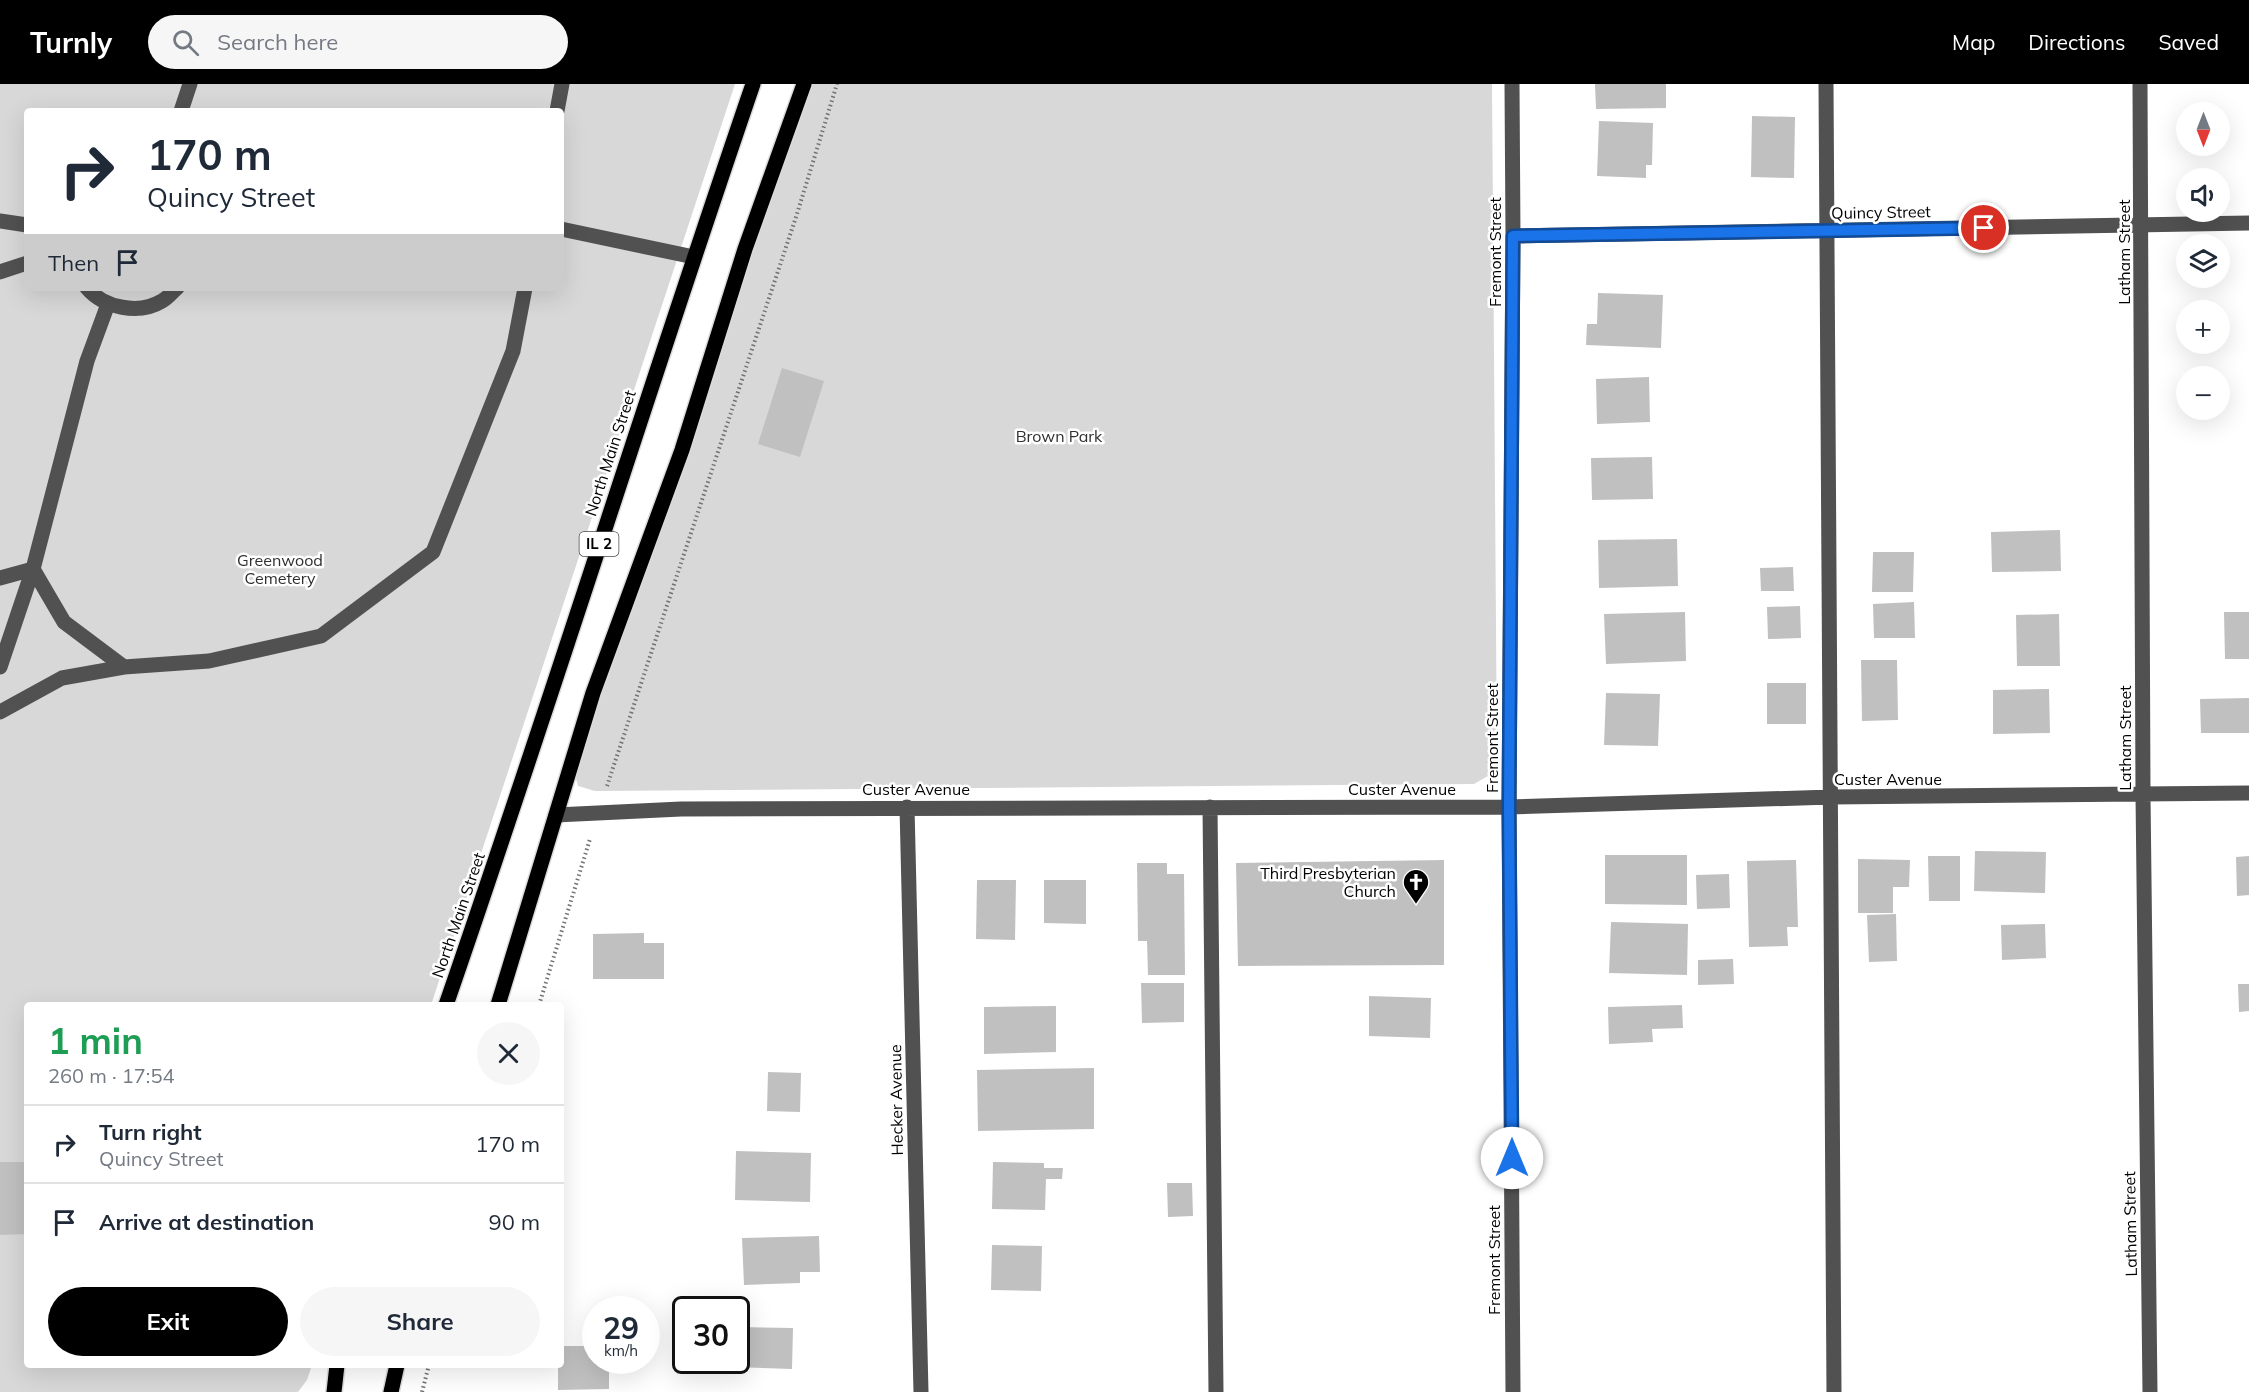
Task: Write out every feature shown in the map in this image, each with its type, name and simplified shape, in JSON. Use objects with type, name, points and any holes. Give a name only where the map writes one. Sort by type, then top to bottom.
[{"type":"main road","name":"North Main Street","points":[[447,1002],[515,805],[594,558],[753,84]]},
{"type":"main road","name":"IL 2","points":[[499,1002],[593,693],[682,450],[745,249],[804,84]]},
{"type":"main road","points":[[334,1392],[337,1368]]},
{"type":"main road","points":[[391,1392],[396,1368]]},
{"type":"street","points":[[182,108],[190,84]]},
{"type":"street","points":[[558,108],[562,84]]},
{"type":"street","name":"Fremont Street","points":[[1512,84],[1509,807],[1513,1392]]},
{"type":"street","points":[[1827,84],[1834,1392]]},
{"type":"street","name":"Latham Street","points":[[2140,84],[2143,795],[2150,1392]]},
{"type":"street","points":[[0,221],[24,225]]},
{"type":"street","name":"Quincy Street","points":[[1513,236],[2249,223]]},
{"type":"street","points":[[564,231],[694,257]]},
{"type":"street","points":[[0,272],[24,264]]},
{"type":"street","points":[[91,291],[108,304],[129,309],[162,302],[174,291]]},
{"type":"street","points":[[0,712],[62,678],[124,667],[209,661],[321,636],[433,552],[513,351],[524,291]]},
{"type":"street","points":[[0,667],[33,569],[87,361],[108,304]]},
{"type":"street","points":[[33,569],[64,622],[124,667]]},
{"type":"street","points":[[0,578],[33,569]]},
{"type":"street","name":"Custer Avenue","points":[[556,815],[681,809],[907,807],[1509,807],[1831,797],[2249,793]]},
{"type":"street","name":"Hecker Avenue","points":[[907,807],[921,1392]]},
{"type":"street","points":[[1210,807],[1216,1392]]},
{"type":"path","points":[[540,1002],[598,812],[797,214],[837,84]]},
{"type":"path","points":[[422,1392],[428,1368]]},
{"type":"green space","name":"Greenwood Cemetery","points":[[0,84],[735,84],[432,1002],[24,1002],[24,1368],[311,1368],[307,1380],[298,1392],[0,1392]]},
{"type":"green space","name":"Brown Park","points":[[806,84],[1492,84],[1497,762],[1488,776],[1474,784],[595,791],[578,786],[574,771]]},
{"type":"building","points":[[1595,84],[1666,84],[1666,108],[1596,109]]},
{"type":"building","points":[[1752,116],[1795,117],[1794,178],[1751,177]]},
{"type":"building","points":[[1599,121],[1653,123],[1652,165],[1646,165],[1646,178],[1597,176]]},
{"type":"building","points":[[1598,293],[1663,295],[1661,348],[1586,345],[1587,324],[1597,324]]},
{"type":"building","points":[[782,368],[824,381],[800,457],[758,444]]},
{"type":"building","points":[[1649,377],[1650,422],[1597,424],[1596,379]]},
{"type":"building","points":[[1652,457],[1653,499],[1592,500],[1591,458]]},
{"type":"building","points":[[2060,530],[2061,571],[1992,572],[1991,532]]},
{"type":"building","points":[[1677,539],[1678,586],[1599,588],[1598,540]]},
{"type":"building","points":[[1873,552],[1914,552],[1913,592],[1872,592]]},
{"type":"building","points":[[1793,567],[1794,591],[1761,591],[1760,568]]},
{"type":"building","points":[[1914,602],[1915,638],[1874,638],[1873,604]]},
{"type":"building","points":[[1800,606],[1801,638],[1768,639],[1767,607]]},
{"type":"building","points":[[1685,612],[1686,661],[1606,664],[1604,614]]},
{"type":"building","points":[[2224,612],[2249,612],[2249,659],[2225,659]]},
{"type":"building","points":[[2059,614],[2060,666],[2017,666],[2016,615]]},
{"type":"building","points":[[1861,660],[1897,660],[1898,720],[1862,721]]},
{"type":"building","points":[[1767,683],[1806,683],[1806,724],[1767,724]]},
{"type":"building","points":[[2049,689],[2050,733],[1993,734],[1993,690]]},
{"type":"building","points":[[1606,693],[1660,694],[1658,746],[1604,745]]},
{"type":"building","points":[[2249,698],[2249,733],[2201,733],[2200,699]]},
{"type":"building","points":[[1975,851],[2046,852],[2045,893],[1974,891]]},
{"type":"building","points":[[1605,855],[1687,855],[1687,905],[1605,904]]},
{"type":"building","points":[[1928,856],[1960,856],[1960,901],[1929,901]]},
{"type":"building","points":[[2249,856],[2249,895],[2237,896],[2236,857]]},
{"type":"building","points":[[1858,859],[1910,860],[1909,887],[1893,887],[1893,913],[1858,913]]},
{"type":"building","name":"Third Presbyterian Church","points":[[1444,860],[1444,965],[1238,966],[1236,863]]},
{"type":"building","points":[[1796,860],[1798,927],[1787,927],[1788,946],[1749,947],[1747,861]]},
{"type":"building","points":[[1137,863],[1167,863],[1167,874],[1184,874],[1185,975],[1148,975],[1147,941],[1138,941]]},
{"type":"building","points":[[1729,874],[1730,908],[1697,909],[1696,875]]},
{"type":"building","points":[[977,880],[1016,880],[1015,940],[976,939]]},
{"type":"building","points":[[1044,880],[1086,880],[1086,924],[1044,923]]},
{"type":"building","points":[[1896,914],[1897,961],[1869,962],[1867,915]]},
{"type":"building","points":[[1611,922],[1688,924],[1687,975],[1609,973]]},
{"type":"building","points":[[2045,924],[2046,958],[2002,960],[2001,925]]},
{"type":"building","points":[[644,933],[644,943],[664,943],[664,979],[593,979],[593,934]]},
{"type":"building","points":[[1733,959],[1734,984],[1698,985],[1698,960]]},
{"type":"building","points":[[1141,983],[1184,983],[1184,1022],[1142,1023]]},
{"type":"building","points":[[2238,984],[2249,984],[2249,1011],[2239,1012]]},
{"type":"building","points":[[1369,996],[1431,998],[1430,1038],[1369,1036]]},
{"type":"building","points":[[1682,1005],[1683,1028],[1652,1029],[1653,1042],[1609,1044],[1608,1007]]},
{"type":"building","points":[[1056,1006],[1056,1052],[984,1054],[984,1007]]},
{"type":"building","points":[[1094,1068],[1094,1129],[978,1131],[977,1070]]},
{"type":"building","points":[[768,1072],[801,1073],[800,1112],[767,1111]]},
{"type":"building","points":[[736,1151],[811,1153],[810,1202],[735,1200]]},
{"type":"building","points":[[0,1162],[24,1162],[24,1234],[0,1235]]},
{"type":"building","points":[[993,1162],[1044,1163],[1044,1168],[1063,1168],[1062,1179],[1046,1179],[1045,1210],[992,1209]]},
{"type":"building","points":[[1167,1183],[1192,1183],[1193,1216],[1168,1217]]},
{"type":"building","points":[[819,1236],[820,1272],[800,1272],[800,1283],[744,1285],[742,1238]]},
{"type":"building","points":[[992,1245],[1042,1246],[1041,1291],[991,1290]]},
{"type":"building","points":[[750,1327],[793,1328],[792,1369],[750,1368]]},
{"type":"building","points":[[564,1346],[582,1346],[582,1374],[609,1374],[609,1389],[558,1390],[558,1368],[564,1368]]},
{"type":"place","name":"Third Presbyterian Church","points":[[1416,905]]},
{"type":"route","points":[[1512,1158],[1509,807],[1513,236],[1984,228]]}]
